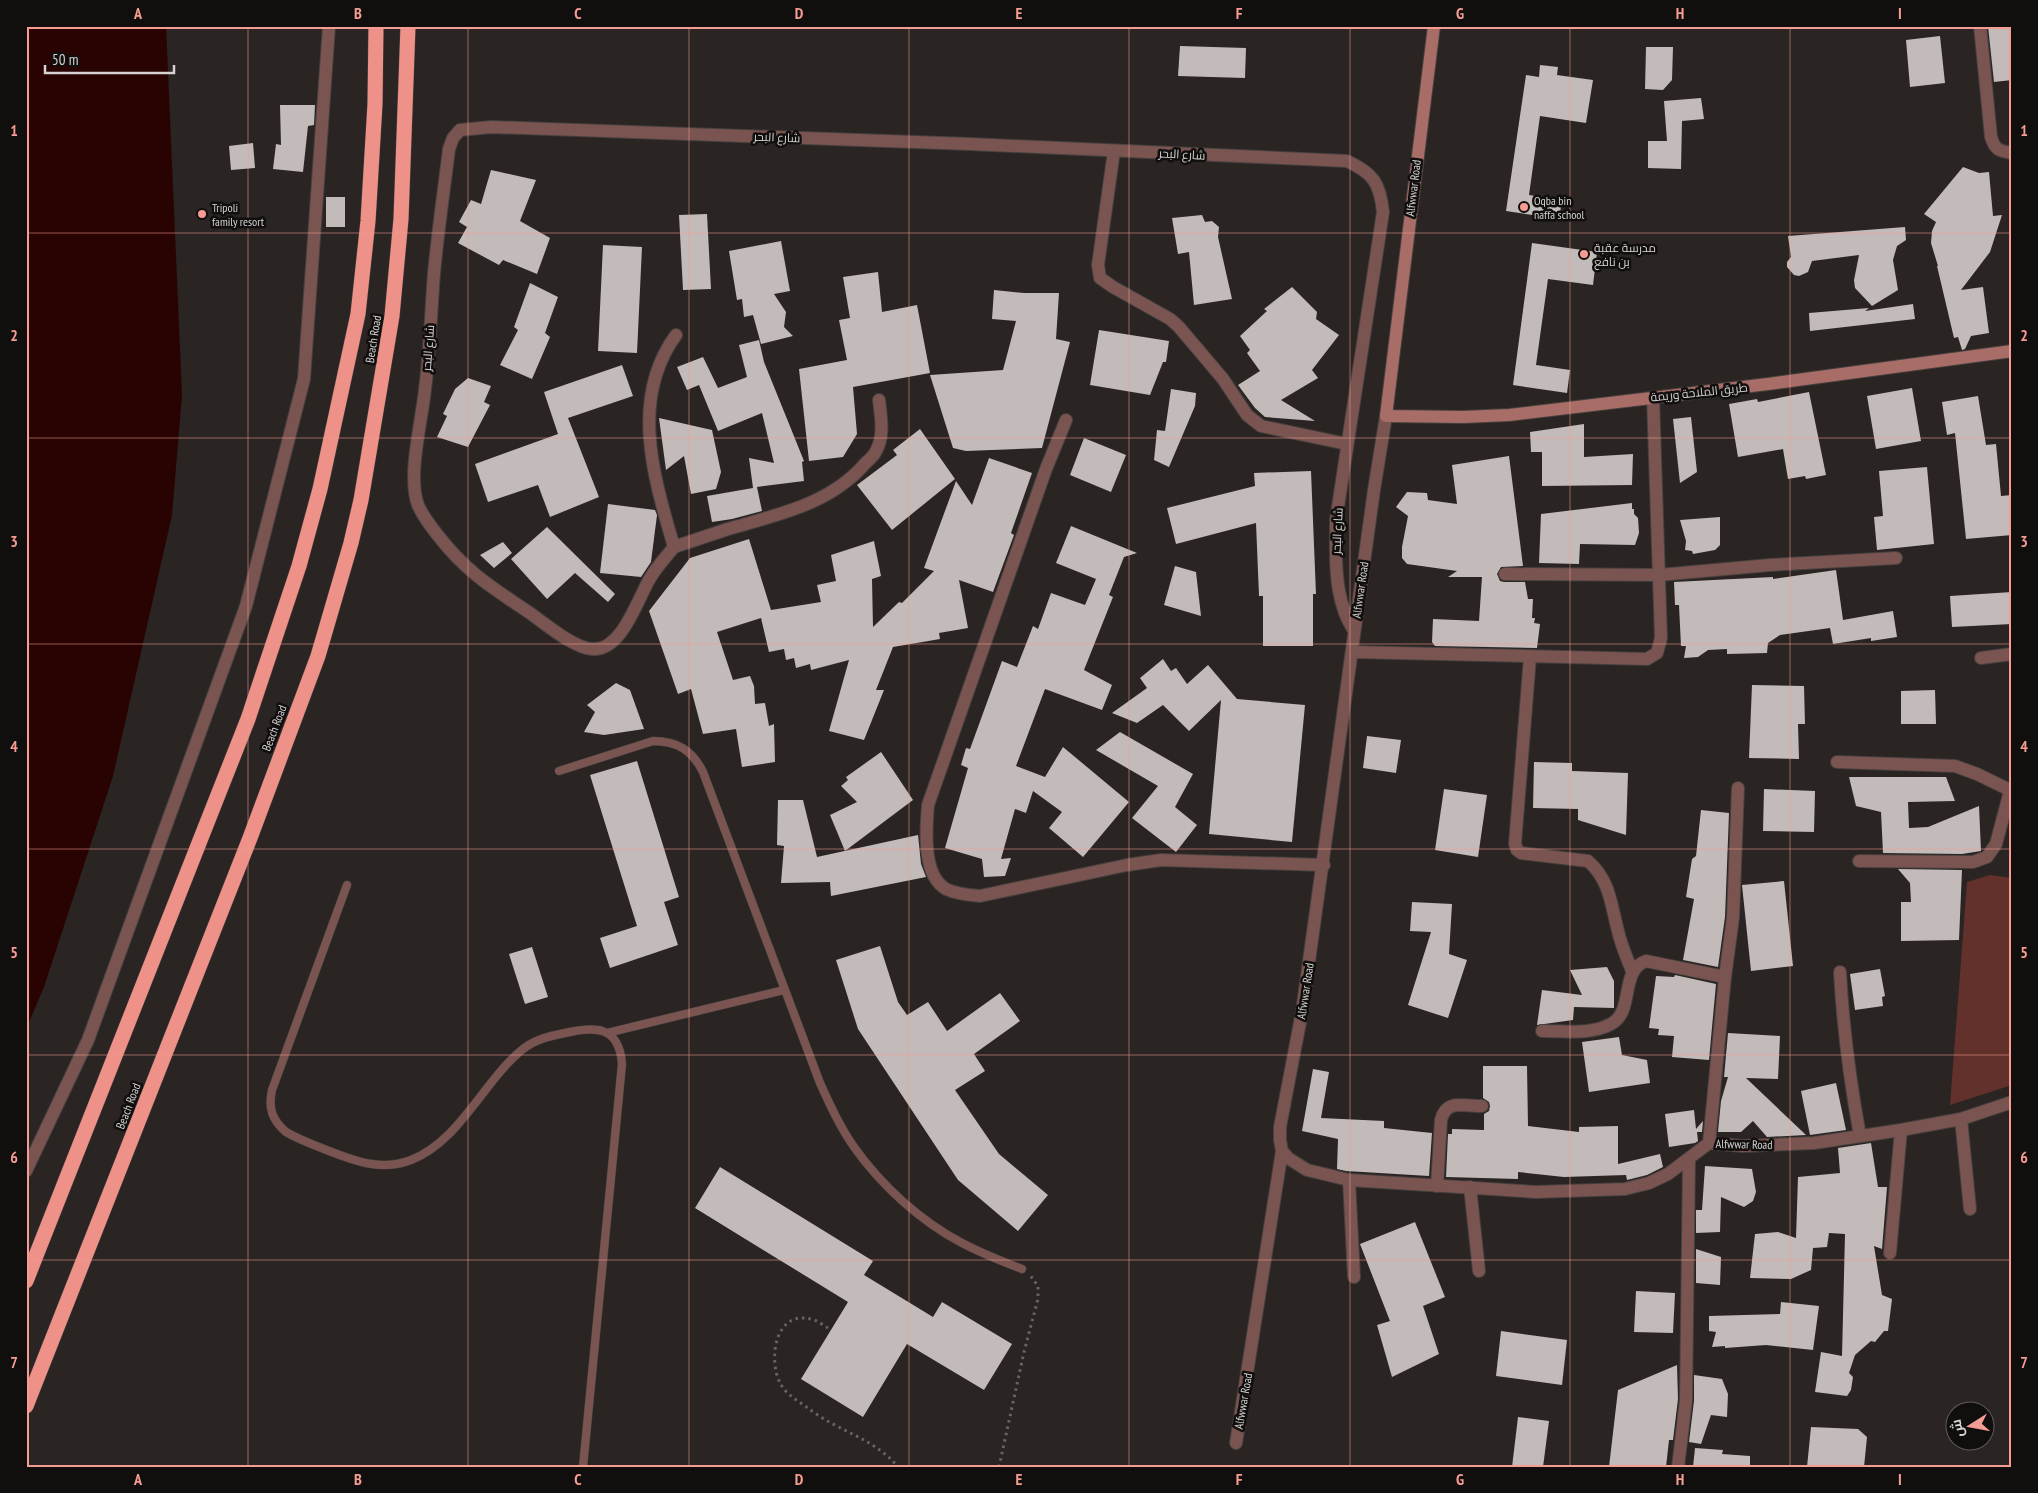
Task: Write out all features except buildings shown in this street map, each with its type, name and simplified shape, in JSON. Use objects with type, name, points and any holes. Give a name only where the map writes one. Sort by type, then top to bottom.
[{"type":"highway","name":"Beach Road","points":[[26,1281],[248,719],[299,566],[320,489],[358,314],[368,221],[375,104],[376,26]]},
{"type":"highway","name":"Beach Road","points":[[26,1406],[253,828],[318,656],[351,543],[361,500],[392,316],[401,219],[408,26]]},
{"type":"street","points":[[26,1171],[88,1040],[246,606],[304,379],[328,26]]},
{"type":"street","name":"Alfwwar Road","points":[[1236,1443],[1282,1151],[1280,1127],[1302,1012],[1324,865],[1353,652],[1354,632],[1386,416],[1434,26]]},
{"type":"street","points":[[1980,26],[1991,137],[1994,147],[2000,151],[2012,153]]},
{"type":"street","name":"شارع البحر","points":[[674,547],[650,578],[630,620],[605,648],[591,649],[562,635],[479,580],[454,556],[418,506],[414,491],[414,474],[425,388],[434,272],[449,149],[453,138],[460,130],[491,127],[530,128],[1114,150],[1347,161],[1363,168],[1374,179],[1381,194],[1383,212],[1336,520],[1338,583],[1344,610],[1354,632]]},
{"type":"street","points":[[1114,150],[1098,265],[1100,278],[1113,288],[1170,319],[1179,327],[1223,379],[1247,415],[1261,426],[1347,444]]},
{"type":"street","points":[[676,335],[667,347],[657,369],[652,386],[649,418],[649,438],[653,466],[674,547],[774,517],[837,489],[856,473],[875,452],[882,432],[880,400]]},
{"type":"street","name":"طريق الملاحة وريمة","points":[[1386,416],[1450,417],[1509,415],[2012,352]]},
{"type":"street","points":[[1353,652],[1647,659],[1657,653],[1661,638],[1653,397]]},
{"type":"street","points":[[1066,420],[1046,468],[928,805],[926,827],[928,859],[935,877],[945,888],[960,894],[980,896],[1127,865],[1161,860],[1324,865]]},
{"type":"street","points":[[1505,574],[1659,575],[1896,558]]},
{"type":"street","points":[[1981,658],[2012,654]]},
{"type":"street","points":[[1530,657],[1514,839],[1517,850],[1521,853],[1588,862],[1596,868],[1610,894],[1617,930],[1632,972]]},
{"type":"street","points":[[1837,762],[1955,766],[1977,774],[2011,791],[1996,844],[1988,857],[1973,862],[1859,861]]},
{"type":"street","points":[[1709,1143],[1724,976],[1734,909],[1738,788]]},
{"type":"street","points":[[1542,1031],[1578,1031],[1610,1024],[1618,1019],[1624,1005],[1632,972],[1638,964],[1646,961],[1724,976]]},
{"type":"street","points":[[1840,972],[1843,1025],[1850,1082],[1860,1136]]},
{"type":"street","name":"Alfwwar Road","points":[[1282,1151],[1288,1158],[1307,1170],[1349,1180],[1536,1192],[1625,1189],[1649,1183],[1668,1174],[1709,1143],[1744,1146],[1794,1144],[1860,1136],[1961,1119],[2012,1102]]},
{"type":"street","points":[[1437,1186],[1443,1111],[1448,1106],[1482,1106]]},
{"type":"street","points":[[1961,1119],[1969,1180],[1970,1209]]},
{"type":"street","points":[[1890,1253],[1901,1130]]},
{"type":"street","points":[[1678,1467],[1686,1400],[1689,1160]]},
{"type":"street","points":[[1349,1180],[1354,1277]]},
{"type":"street","points":[[1470,1187],[1479,1271]]},
{"type":"lane","points":[[559,771],[653,741],[666,741],[678,744],[689,751],[697,760],[703,772],[820,1083],[854,1147],[893,1191],[937,1228],[986,1255],[1022,1269]]},
{"type":"lane","points":[[347,884],[272,1090],[270,1109],[273,1118],[286,1132],[355,1162],[373,1165],[392,1165],[410,1160],[427,1152],[442,1141],[516,1056],[530,1044],[548,1037],[596,1028],[607,1033],[616,1041],[621,1052],[622,1064],[583,1467]]},
{"type":"lane","points":[[607,1033],[784,990]]},
{"type":"path","points":[[998,1467],[1039,1292],[1036,1281],[1022,1269]]},
{"type":"path","points":[[828,1328],[812,1319],[802,1318],[790,1322],[779,1334],[774,1347],[774,1360],[776,1374],[781,1385],[789,1395],[828,1422],[875,1446],[888,1455],[898,1467]]},
{"type":"shaded area","points":[[26,26],[166,26],[182,395],[172,515],[113,776],[44,987],[26,1029]]},
{"type":"shaded area","points":[[1990,875],[2012,878],[2012,1085],[1950,1105],[1967,882]]},
{"type":"place","name":"Oqba bin naffa school","points":[[1524,207]]},
{"type":"place","name":"Tripoli family resort","points":[[202,214]]},
{"type":"place","name":"مدرسة عقبة بن نافع","points":[[1584,254]]}]
